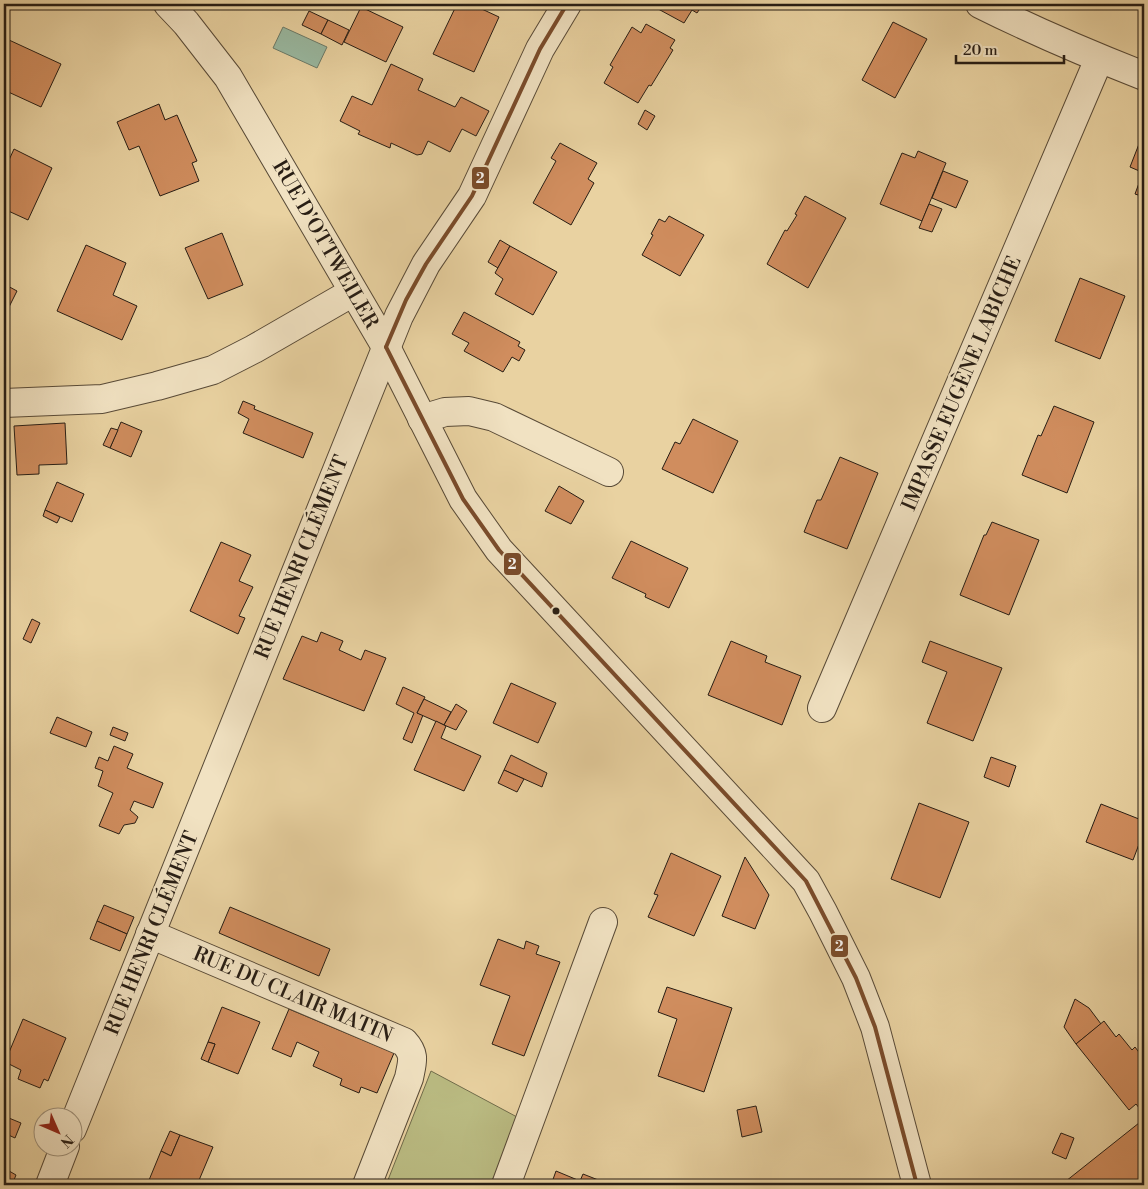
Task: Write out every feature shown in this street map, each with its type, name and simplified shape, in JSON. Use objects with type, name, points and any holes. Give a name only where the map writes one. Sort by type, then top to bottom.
[{"type":"street","name":"RUE D'OTTWEILER","points":[[168,4],[186,23],[228,77],[386,347],[463,499],[499,550],[806,881],[824,912],[856,978],[875,1027],[917,1185]]},
{"type":"street","name":"RUE HENRI CLÉMENT","points":[[81,1106],[406,300],[426,264],[472,196],[540,49],[568,4]]},
{"type":"street","points":[[980,4],[1022,13],[1099,58],[1144,76]]},
{"type":"street","name":"IMPASSE EUGÈNE LABICHE","points":[[822,708],[1099,58]]},
{"type":"street","points":[[4,403],[102,399],[213,370],[254,349],[353,292]]},
{"type":"street","points":[[422,419],[445,412],[470,411],[494,417],[609,472]]},
{"type":"street","points":[[506,1185],[603,922]]},
{"type":"street","name":"RUE DU CLAIR MATIN","points":[[150,934],[404,1042],[412,1050],[409,1078],[367,1185]]},
{"type":"street","points":[[50,1185],[61,1156]]},
{"type":"green space","points":[[431,1071],[517,1117],[491,1185],[386,1185]]},
{"type":"shaded area","points":[[283,27],[327,47],[317,68],[273,48]]},
{"type":"building","points":[[457,4],[471,4],[499,17],[474,72],[433,54]]},
{"type":"building","points":[[649,4],[703,4],[697,13],[692,10],[684,23]]},
{"type":"building","points":[[361,7],[403,27],[386,62],[344,42]]},
{"type":"building","points":[[309,11],[328,20],[321,34],[302,25]]},
{"type":"building","points":[[328,20],[349,30],[342,45],[321,34]]},
{"type":"building","points":[[893,22],[927,39],[895,98],[862,80]]},
{"type":"building","points":[[646,24],[675,40],[670,48],[673,50],[638,103],[604,83],[613,67],[610,65],[632,27],[641,33]]},
{"type":"building","points":[[9,40],[61,64],[41,107],[4,90],[4,53]]},
{"type":"building","points":[[391,64],[423,79],[418,90],[455,107],[461,97],[489,111],[476,136],[462,129],[450,152],[428,141],[422,154],[417,155],[391,143],[390,148],[358,134],[360,131],[340,121],[352,96],[372,105]]},
{"type":"building","points":[[159,104],[165,120],[177,115],[197,161],[192,163],[199,181],[160,196],[139,146],[129,150],[117,122]]},
{"type":"building","points":[[645,110],[655,116],[647,130],[638,124]]},
{"type":"building","points":[[560,143],[597,163],[588,179],[594,183],[571,225],[533,203],[556,161],[551,158]]},
{"type":"building","points":[[1139,144],[1144,146],[1144,173],[1130,167]]},
{"type":"building","points":[[14,149],[52,168],[28,220],[4,209],[4,171]]},
{"type":"building","points":[[918,151],[946,163],[922,221],[880,204],[902,153],[915,158]]},
{"type":"building","points":[[943,171],[968,181],[956,208],[932,198]]},
{"type":"building","points":[[1142,175],[1144,176],[1144,197],[1135,194]]},
{"type":"building","points":[[805,196],[846,218],[808,288],[767,264],[785,230],[787,231],[797,215],[795,214]]},
{"type":"building","points":[[929,204],[942,209],[932,232],[919,228]]},
{"type":"building","points":[[669,216],[704,235],[680,276],[642,255],[659,219],[665,222]]},
{"type":"building","points":[[222,233],[243,285],[208,299],[185,248]]},
{"type":"building","points":[[500,240],[510,246],[498,268],[488,262]]},
{"type":"building","points":[[86,245],[126,263],[113,295],[137,306],[122,340],[57,311]]},
{"type":"building","points":[[510,246],[557,272],[533,315],[495,294],[503,279],[495,273]]},
{"type":"building","points":[[1080,278],[1125,296],[1100,359],[1055,341]]},
{"type":"building","points":[[4,284],[17,291],[4,317]]},
{"type":"building","points":[[464,312],[520,342],[518,346],[525,350],[519,361],[512,357],[503,372],[464,351],[469,343],[452,334]]},
{"type":"building","points":[[243,401],[255,406],[254,409],[313,433],[303,458],[243,433],[249,419],[238,413]]},
{"type":"building","points":[[1054,406],[1094,422],[1067,493],[1022,475],[1038,435],[1041,436]]},
{"type":"building","points":[[693,419],[738,441],[713,493],[662,469],[675,442],[680,444]]},
{"type":"building","points":[[121,422],[142,431],[131,457],[110,448]]},
{"type":"building","points":[[65,423],[67,464],[39,465],[39,474],[17,475],[14,426]]},
{"type":"building","points":[[111,428],[118,430],[110,448],[103,445]]},
{"type":"building","points":[[840,457],[878,473],[847,549],[804,532],[817,500],[821,500]]},
{"type":"building","points":[[57,482],[84,494],[72,522],[45,510]]},
{"type":"building","points":[[559,486],[584,501],[571,524],[545,511]]},
{"type":"building","points":[[45,510],[60,517],[57,523],[43,516]]},
{"type":"building","points":[[992,522],[1039,540],[1009,615],[960,595],[984,535],[986,535]]},
{"type":"building","points":[[631,541],[688,568],[669,608],[645,597],[646,594],[612,578]]},
{"type":"building","points":[[221,542],[251,555],[239,581],[253,587],[239,616],[245,618],[238,634],[190,611]]},
{"type":"building","points":[[32,619],[40,623],[31,643],[23,639]]},
{"type":"building","points":[[321,632],[343,641],[339,650],[361,660],[365,650],[386,658],[364,711],[283,679],[302,636],[317,642]]},
{"type":"building","points":[[731,641],[767,656],[765,662],[801,676],[782,725],[708,695]]},
{"type":"building","points":[[930,641],[1002,668],[973,741],[927,723],[947,672],[922,662]]},
{"type":"building","points":[[511,683],[556,703],[538,743],[493,723]]},
{"type":"building","points":[[403,687],[425,697],[417,713],[423,715],[412,743],[403,739],[414,713],[396,704]]},
{"type":"building","points":[[424,699],[451,712],[444,725],[417,713]]},
{"type":"building","points":[[456,704],[467,711],[456,730],[444,725]]},
{"type":"building","points":[[57,717],[92,732],[86,747],[50,733]]},
{"type":"building","points":[[436,721],[446,726],[441,738],[481,756],[464,791],[414,770]]},
{"type":"building","points":[[113,727],[128,733],[125,741],[110,735]]},
{"type":"building","points":[[114,746],[133,754],[127,768],[163,783],[153,808],[134,801],[130,810],[138,817],[135,823],[124,825],[119,834],[99,826],[113,793],[98,786],[103,771],[95,768],[99,757],[108,761]]},
{"type":"building","points":[[511,755],[547,773],[542,787],[504,770]]},
{"type":"building","points":[[991,757],[1016,766],[1009,787],[984,777]]},
{"type":"building","points":[[504,770],[524,779],[517,792],[498,783]]},
{"type":"building","points":[[919,803],[969,822],[940,898],[891,879]]},
{"type":"building","points":[[1101,804],[1144,821],[1144,831],[1133,860],[1086,842]]},
{"type":"building","points":[[671,853],[721,876],[694,936],[648,917],[658,895],[654,894]]},
{"type":"building","points":[[745,857],[769,895],[755,929],[722,916]]},
{"type":"building","points":[[104,905],[134,917],[127,934],[97,921]]},
{"type":"building","points":[[230,907],[330,949],[319,976],[219,933]]},
{"type":"building","points":[[97,921],[127,934],[120,951],[90,939]]},
{"type":"building","points":[[498,939],[524,949],[526,941],[539,946],[536,954],[560,962],[524,1056],[492,1044],[510,996],[480,985]]},
{"type":"building","points":[[667,987],[732,1008],[704,1092],[658,1076],[677,1019],[658,1012]]},
{"type":"building","points":[[1075,999],[1089,1008],[1101,1024],[1076,1044],[1064,1027]]},
{"type":"building","points":[[222,1007],[260,1022],[238,1074],[208,1062],[215,1044],[208,1042]]},
{"type":"building","points":[[289,1009],[394,1053],[377,1093],[361,1087],[359,1093],[340,1085],[342,1079],[313,1066],[319,1052],[297,1042],[291,1057],[272,1049]]},
{"type":"building","points":[[23,1019],[66,1038],[48,1081],[44,1079],[40,1088],[18,1079],[21,1070],[5,1062]]},
{"type":"building","points":[[1104,1021],[1116,1037],[1119,1034],[1132,1050],[1135,1047],[1144,1059],[1144,1114],[1136,1104],[1129,1110],[1076,1044]]},
{"type":"building","points":[[208,1042],[215,1044],[208,1062],[201,1059]]},
{"type":"building","points":[[756,1106],[762,1132],[742,1137],[737,1110]]},
{"type":"building","points":[[4,1116],[21,1123],[15,1138],[4,1133]]},
{"type":"building","points":[[1144,1119],[1144,1185],[1061,1185]]},
{"type":"building","points":[[170,1131],[180,1135],[171,1156],[161,1151]]},
{"type":"building","points":[[1061,1133],[1074,1138],[1066,1159],[1052,1153]]},
{"type":"building","points":[[180,1135],[213,1147],[197,1185],[147,1185],[161,1151],[171,1156]]},
{"type":"building","points":[[4,1168],[16,1175],[12,1185],[4,1185]]},
{"type":"building","points":[[556,1171],[580,1181],[583,1174],[611,1185],[551,1185]]},
{"type":"transit line","name":"2","points":[[386,347],[406,300],[426,264],[472,196],[540,49],[567,4]]},
{"type":"transit line","name":"2","points":[[386,347],[463,499],[499,550],[806,881],[856,978],[875,1027],[917,1185]]}]
